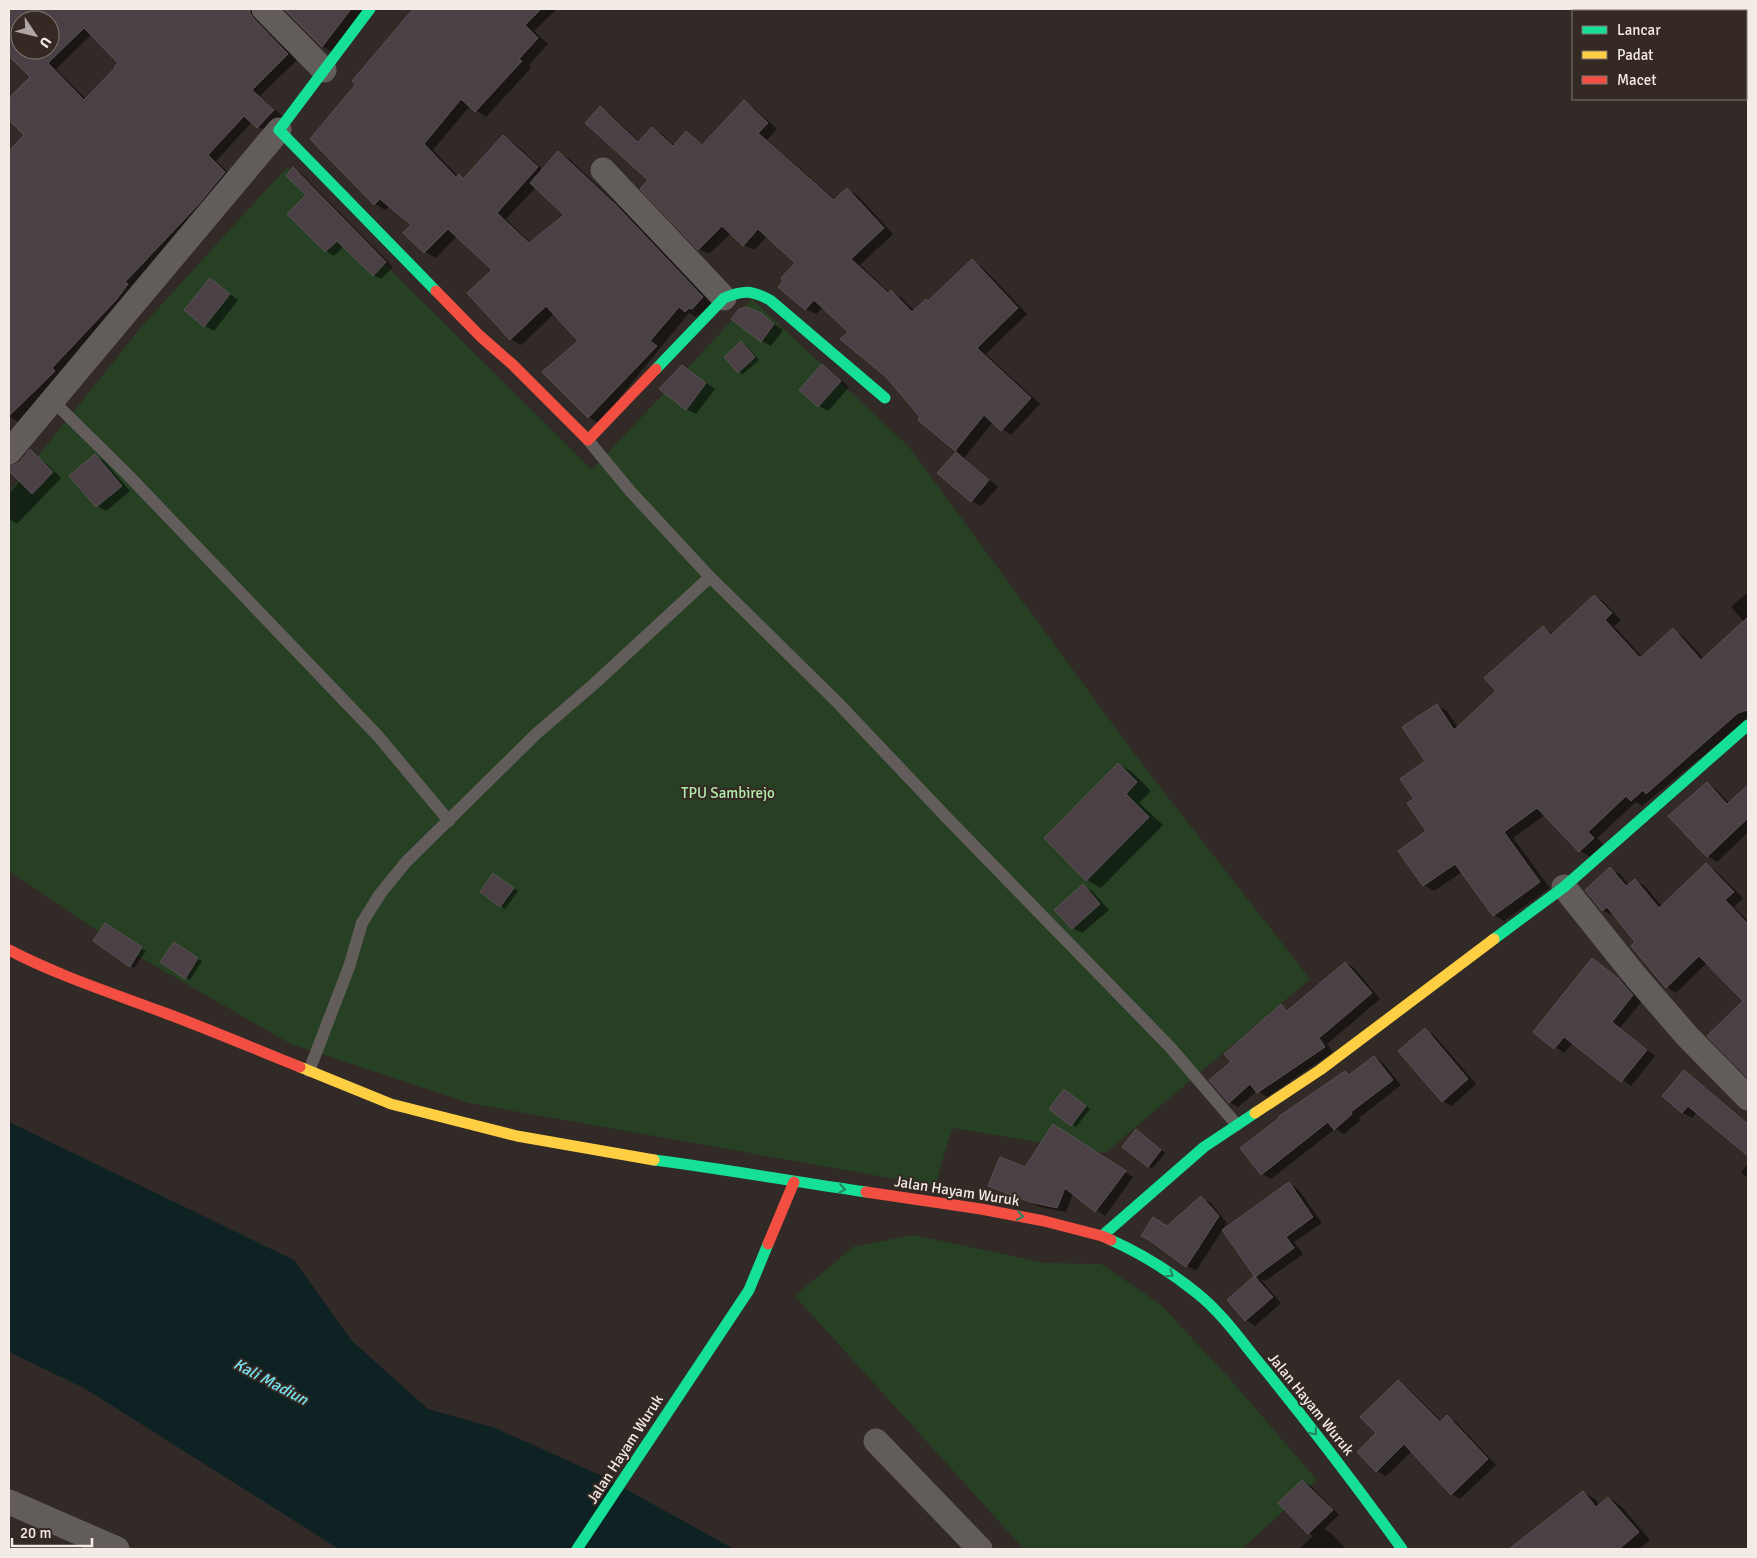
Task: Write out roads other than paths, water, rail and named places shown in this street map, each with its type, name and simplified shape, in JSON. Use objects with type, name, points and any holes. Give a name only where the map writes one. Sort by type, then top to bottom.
[{"type":"main road","points":[[370,9],[279,130],[480,336],[512,364],[588,440],[724,298],[741,290],[754,292],[770,300],[886,398]]},
{"type":"main road","points":[[1102,1236],[1204,1147],[1320,1070],[1564,887],[1748,725]]},
{"type":"main road","points":[[9,950],[32,962],[97,989],[175,1016],[309,1072],[392,1104],[516,1136],[649,1159],[719,1168],[794,1182]]},
{"type":"main road","name":"Jalan Hayam Wuruk","points":[[577,1549],[749,1290],[794,1182],[981,1209],[1044,1221],[1102,1236],[1140,1253],[1198,1294],[1222,1319],[1292,1403],[1358,1488],[1402,1549]]},
{"type":"street","points":[[264,9],[324,70]]},
{"type":"street","points":[[9,452],[279,130]]},
{"type":"street","points":[[603,170],[724,298]]},
{"type":"street","points":[[1564,887],[1636,978],[1687,1036],[1748,1098]]},
{"type":"street","points":[[876,1441],[980,1549]]},
{"type":"street","points":[[9,1502],[117,1549]]},
{"type":"lane","points":[[52,400],[140,487],[371,729],[449,821]]},
{"type":"lane","points":[[588,440],[631,492],[710,576],[838,703],[1170,1047],[1237,1125]]},
{"type":"lane","points":[[309,1072],[349,967],[362,924],[380,894],[406,862],[536,734],[594,684],[710,576]]},
{"type":"water","name":"Kali Madiun","points":[[9,1122],[294,1260],[352,1341],[428,1409],[495,1428],[602,1476],[734,1549],[339,1549],[84,1388],[9,1352]]},
{"type":"park label","name":"TPU Sambirejo","points":[[728,793]]}]
